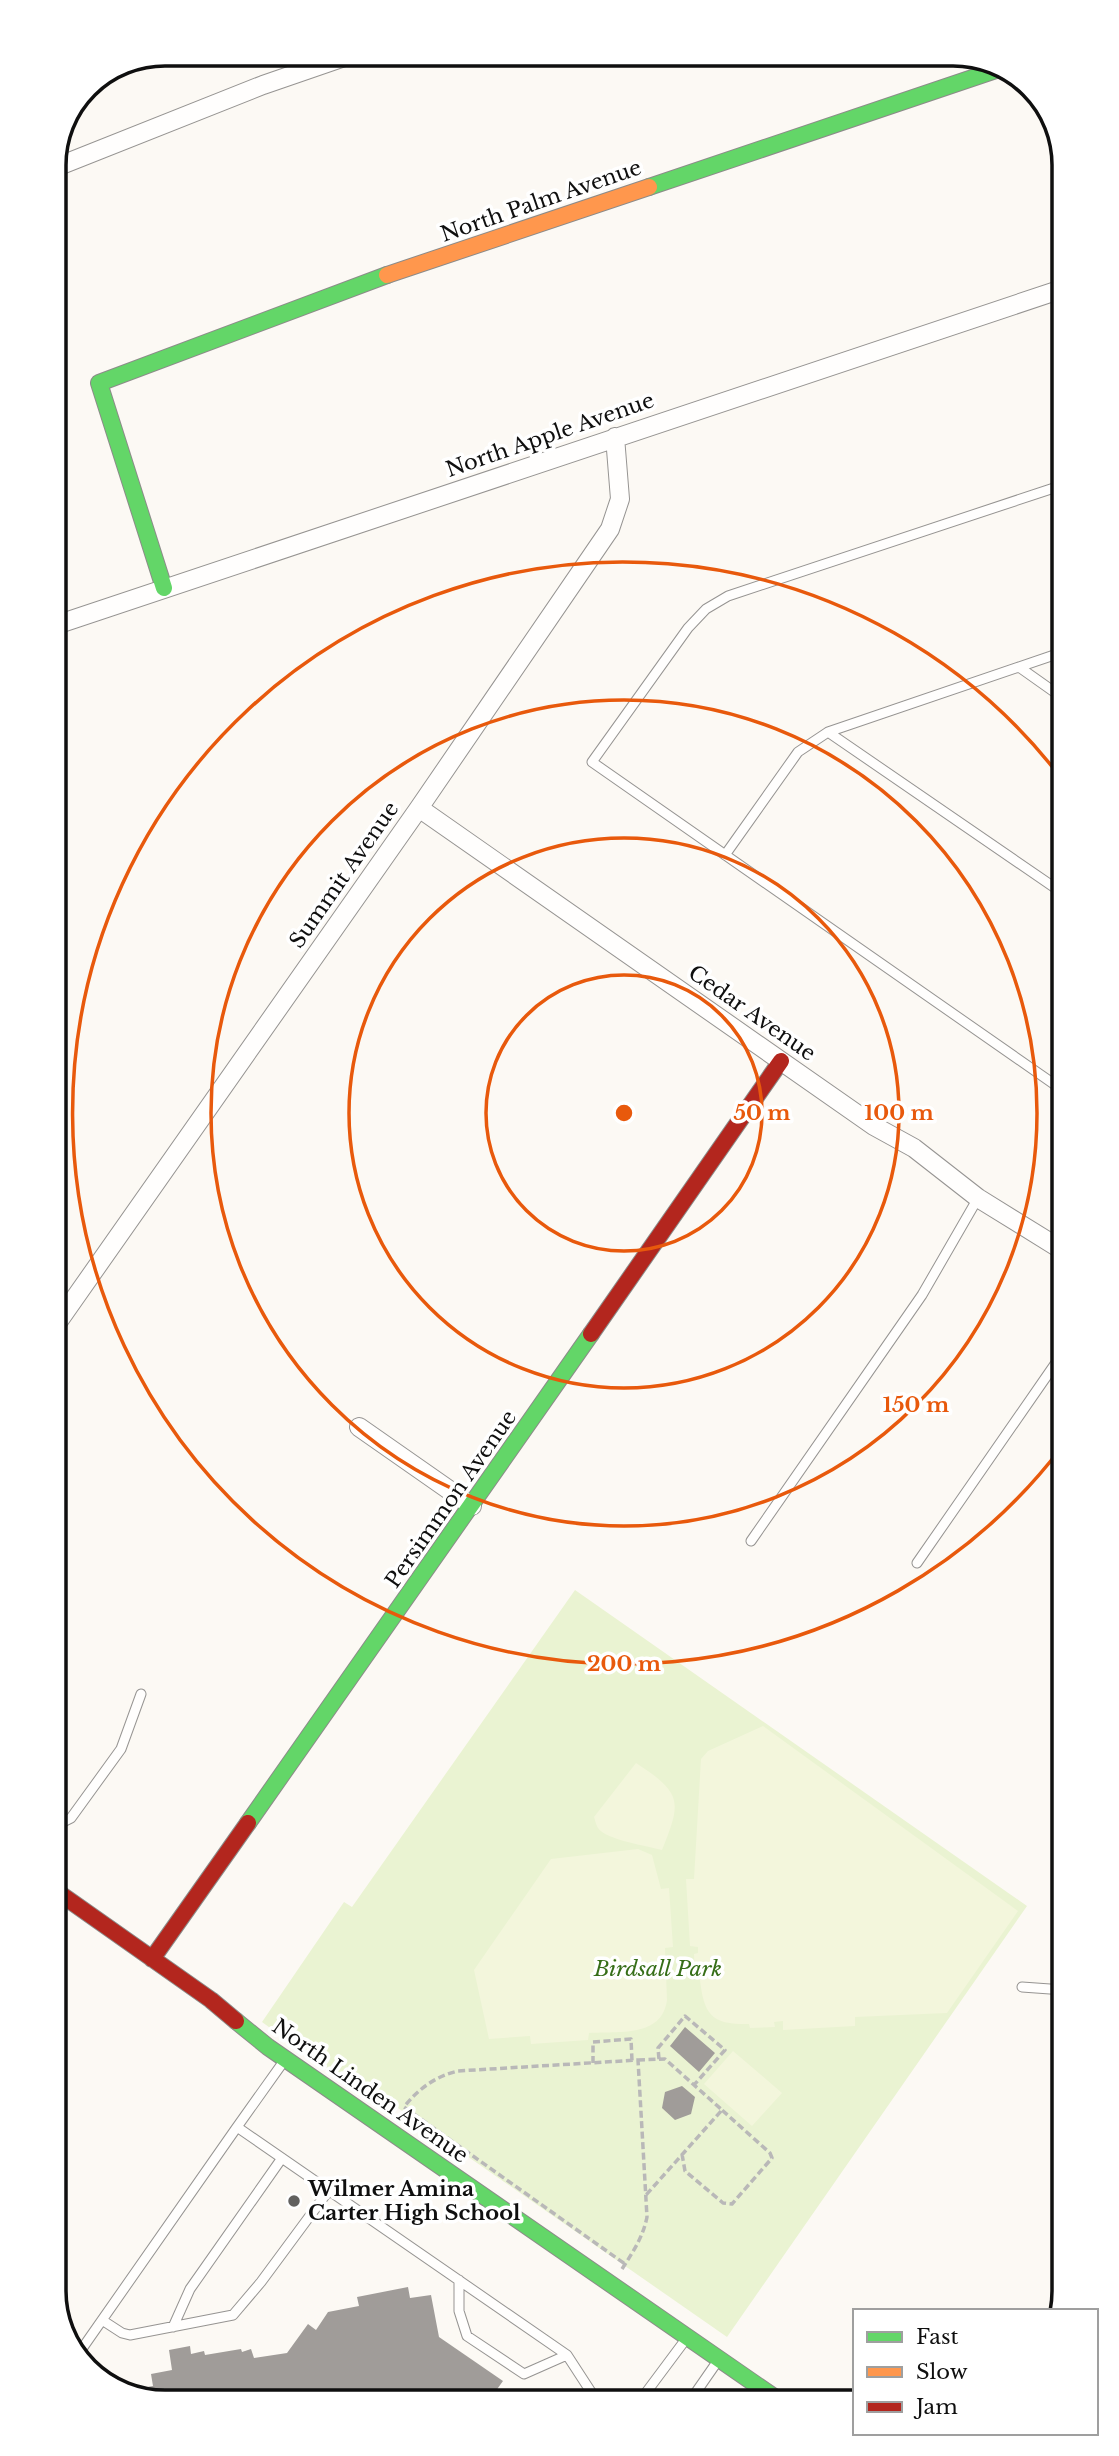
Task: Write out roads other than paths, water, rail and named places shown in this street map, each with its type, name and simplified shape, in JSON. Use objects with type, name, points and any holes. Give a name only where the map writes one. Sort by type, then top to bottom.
[{"type":"street","points":[[67,163],[315,67]]},
{"type":"street","name":"North Palm Avenue","points":[[164,589],[99,383],[367,282],[988,73]]},
{"type":"street","name":"North Apple Avenue","points":[[67,621],[1052,292]]},
{"type":"street","name":"Summit Avenue","points":[[67,1309],[419,808],[610,529],[620,499],[615,437]]},
{"type":"street","name":"Cedar Avenue","points":[[419,808],[874,1126],[914,1148],[978,1198],[1052,1245]]},
{"type":"street","name":"Persimmon Avenue","points":[[152,1959],[472,1506],[781,1061]]},
{"type":"street","points":[[359,1427],[472,1506]]},
{"type":"street","name":"North Linden Avenue","points":[[67,1899],[211,2000],[285,2059],[763,2390]]},
{"type":"lane","points":[[1052,488],[728,596],[706,609],[688,628],[592,762],[1052,1083]]},
{"type":"lane","points":[[725,855],[798,752],[828,732],[1052,656]]},
{"type":"lane","points":[[1019,667],[1052,690]]},
{"type":"lane","points":[[828,732],[1052,886]]},
{"type":"lane","points":[[751,1541],[922,1295],[978,1198]]},
{"type":"lane","points":[[917,1563],[1052,1368]]},
{"type":"lane","points":[[67,1820],[121,1749],[141,1694]]},
{"type":"lane","points":[[1022,1987],[1052,1989]]},
{"type":"lane","points":[[84,2346],[285,2059]]},
{"type":"lane","points":[[237,2127],[567,2355],[589,2390]]},
{"type":"lane","points":[[173,2326],[190,2289],[282,2158]]},
{"type":"lane","points":[[102,2320],[130,2335],[233,2315],[329,2190]]},
{"type":"lane","points":[[459,2280],[459,2311],[467,2336],[524,2374],[567,2355]]},
{"type":"lane","points":[[648,2390],[687,2337]]},
{"type":"lane","points":[[698,2390],[719,2360]]},
{"type":"place","name":"Wilmer Amina Carter High School","points":[[294,2201]]},
{"type":"park label","name":"Birdsall Park","points":[[658,1969]]}]
